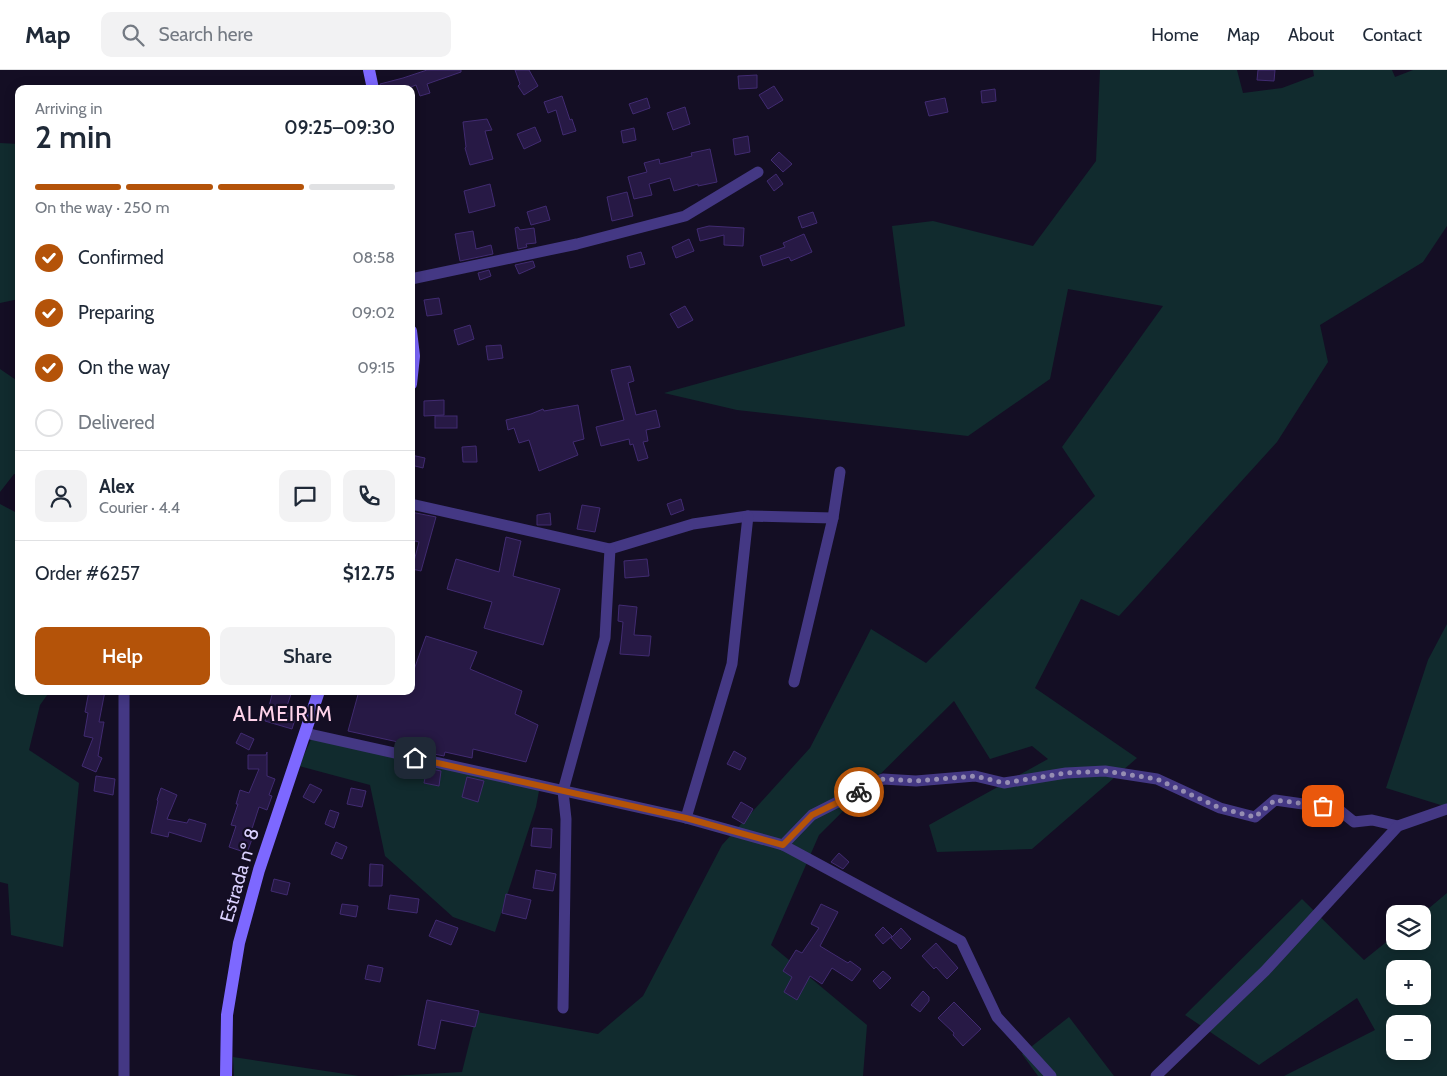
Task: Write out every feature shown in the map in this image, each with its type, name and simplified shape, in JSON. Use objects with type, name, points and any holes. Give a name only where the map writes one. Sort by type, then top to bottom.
[{"type":"main road","points":[[368,70],[372,85]]},
{"type":"main road","name":"Estrada nº 8","points":[[226,1076],[227,1015],[239,944],[258,870],[318,695]]},
{"type":"street","points":[[415,278],[577,244],[685,216],[758,172]]},
{"type":"street","points":[[794,682],[833,518],[840,472]]},
{"type":"street","points":[[415,505],[610,549],[693,524],[748,516],[833,518]]},
{"type":"street","points":[[686,818],[732,664],[748,516]]},
{"type":"street","points":[[563,1008],[566,819],[563,791],[605,638],[610,549]]},
{"type":"street","points":[[124,695],[124,1076]]},
{"type":"street","points":[[305,732],[686,818],[783,845],[961,941],[997,1017],[1052,1076]]},
{"type":"street","points":[[783,845],[812,815],[883,779],[916,781],[975,776],[1004,783],[1066,773],[1105,771],[1157,779],[1220,808],[1255,817],[1275,800],[1338,809],[1354,822],[1372,820],[1398,826]]},
{"type":"street","points":[[1156,1076],[1265,971],[1398,826],[1447,809]]},
{"type":"green space","points":[[1100,70],[1237,70],[1243,93],[1282,88],[1314,76],[1313,70],[1392,70],[1395,77],[1413,70],[1447,70],[1447,226],[1423,262],[1320,325],[1328,362],[1277,442],[1119,616],[1081,599],[1035,688],[1137,758],[1032,849],[937,852],[929,825],[1048,759],[1032,746],[990,759],[954,701],[819,835],[771,945],[867,1025],[863,1076],[392,1076],[462,1072],[477,1012],[598,1034],[643,996],[722,845],[810,748],[871,629],[926,663],[1095,496],[1062,447],[1163,306],[1068,289],[1050,379],[968,436],[737,410],[664,393],[905,326],[892,226],[933,221],[1033,246],[1096,161]]},
{"type":"green space","points":[[0,143],[15,144],[15,300],[0,303]]},
{"type":"green space","points":[[0,369],[15,379],[15,474],[0,492]]},
{"type":"green space","points":[[0,504],[15,512],[15,695],[47,695],[40,705],[29,750],[79,783],[63,947],[11,935],[8,884],[0,882]]},
{"type":"green space","points":[[1447,624],[1447,807],[1386,788],[1428,660]]},
{"type":"green space","points":[[314,733],[541,780],[536,807],[495,932],[453,917],[385,856],[370,785],[299,766]]},
{"type":"green space","points":[[1447,893],[1447,1076],[1284,1076],[1375,1030],[1357,998],[1259,1065],[1185,1015],[1302,899],[1364,960],[1386,942],[1386,950],[1431,950],[1431,906]]},
{"type":"green space","points":[[1069,1017],[1114,1076],[1038,1076],[1022,1054]]},
{"type":"green space","points":[[233,1057],[359,1076],[234,1076]]},
{"type":"building","points":[[427,70],[461,70],[461,72],[427,84],[430,93],[420,96],[416,85],[380,85]]},
{"type":"building","points":[[515,70],[529,70],[538,86],[524,95],[518,86],[520,84]]},
{"type":"building","points":[[1258,70],[1275,70],[1274,81],[1257,80]]},
{"type":"building","points":[[757,75],[757,88],[739,89],[738,76]]},
{"type":"building","points":[[774,86],[783,100],[768,109],[759,95]]},
{"type":"building","points":[[995,89],[996,101],[982,103],[981,91]]},
{"type":"building","points":[[562,96],[576,131],[563,135],[556,110],[548,113],[544,102]]},
{"type":"building","points":[[647,98],[650,108],[633,114],[629,104]]},
{"type":"building","points":[[945,98],[948,112],[929,116],[925,102]]},
{"type":"building","points":[[685,107],[690,124],[673,130],[667,113]]},
{"type":"building","points":[[487,119],[492,130],[485,131],[493,159],[470,165],[465,148],[463,122]]},
{"type":"building","points":[[535,127],[541,141],[524,149],[517,134]]},
{"type":"building","points":[[634,128],[636,140],[623,143],[621,131]]},
{"type":"building","points":[[748,136],[750,152],[735,155],[733,139]]},
{"type":"building","points":[[710,149],[717,182],[698,186],[698,184],[674,191],[670,178],[649,184],[652,195],[634,199],[628,177],[647,172],[644,163],[659,159],[660,164],[692,156],[691,153]]},
{"type":"building","points":[[779,152],[792,164],[783,172],[771,160]]},
{"type":"building","points":[[776,174],[783,184],[774,191],[767,181]]},
{"type":"building","points":[[490,184],[495,206],[469,213],[464,191]]},
{"type":"building","points":[[627,192],[633,216],[612,221],[607,197]]},
{"type":"building","points":[[546,206],[550,220],[531,225],[527,212]]},
{"type":"building","points":[[813,212],[817,223],[802,228],[798,217]]},
{"type":"building","points":[[709,226],[744,228],[743,246],[724,245],[724,235],[700,241],[697,229]]},
{"type":"building","points":[[518,227],[520,230],[534,228],[536,243],[526,244],[527,247],[518,249],[515,228]]},
{"type":"building","points":[[473,231],[476,249],[491,245],[493,254],[460,261],[455,234]]},
{"type":"building","points":[[804,234],[812,252],[791,261],[789,257],[763,266],[760,256],[785,247],[783,243]]},
{"type":"building","points":[[689,239],[694,251],[676,258],[672,247]]},
{"type":"building","points":[[641,252],[645,264],[630,268],[627,256]]},
{"type":"building","points":[[533,261],[535,267],[519,274],[515,265]]},
{"type":"building","points":[[489,270],[491,276],[480,280],[478,273]]},
{"type":"building","points":[[439,298],[442,314],[427,316],[424,300]]},
{"type":"building","points":[[685,306],[693,320],[678,328],[670,314]]},
{"type":"building","points":[[470,325],[474,339],[458,345],[454,330]]},
{"type":"building","points":[[501,345],[503,358],[488,360],[486,346]]},
{"type":"building","points":[[630,366],[634,381],[628,383],[636,415],[656,410],[660,427],[646,430],[648,441],[643,442],[648,458],[638,461],[633,444],[630,445],[629,439],[601,446],[596,427],[624,420],[611,370]]},
{"type":"building","points":[[444,400],[444,415],[424,416],[424,401]]},
{"type":"building","points":[[578,405],[584,439],[573,442],[578,455],[539,471],[529,440],[519,443],[514,428],[508,430],[506,420],[543,409],[544,411]]},
{"type":"building","points":[[435,416],[457,416],[457,428],[435,428]]},
{"type":"building","points":[[476,446],[477,462],[463,462],[462,447]]},
{"type":"building","points":[[415,456],[425,458],[423,468],[415,466]]},
{"type":"building","points":[[681,499],[684,510],[671,515],[667,504]]},
{"type":"building","points":[[582,505],[600,508],[595,532],[577,529]]},
{"type":"building","points":[[415,513],[436,517],[421,571],[415,570],[415,557],[419,542],[415,541]]},
{"type":"building","points":[[550,513],[551,525],[537,525],[537,515]]},
{"type":"building","points":[[506,537],[521,541],[513,576],[560,589],[543,645],[484,628],[492,602],[447,589],[456,559],[499,572]]},
{"type":"building","points":[[647,559],[649,576],[625,578],[624,561]]},
{"type":"building","points":[[619,605],[637,607],[634,635],[651,636],[649,656],[620,654],[623,622],[618,621]]},
{"type":"building","points":[[426,636],[477,652],[470,669],[522,691],[515,714],[538,725],[526,762],[473,749],[472,758],[445,752],[444,756],[429,753],[430,749],[348,731],[358,695],[415,695],[415,667]]},
{"type":"building","points":[[88,695],[104,695],[99,722],[104,722],[98,756],[102,758],[96,772],[82,766],[93,738],[84,736],[88,713],[85,712]]},
{"type":"building","points":[[272,695],[291,695],[285,712],[296,716],[292,729],[265,721]]},
{"type":"building","points":[[241,733],[254,739],[249,750],[236,743]]},
{"type":"building","points":[[734,751],[746,758],[740,770],[727,764]]},
{"type":"building","points":[[267,752],[267,776],[275,779],[269,795],[272,796],[267,810],[259,807],[249,838],[252,839],[247,853],[229,847],[236,826],[231,825],[238,804],[236,804],[240,790],[249,793],[259,769],[248,769],[248,755],[266,755]]},
{"type":"building","points":[[427,768],[441,771],[439,786],[424,783]]},
{"type":"building","points":[[96,776],[115,779],[113,795],[94,791]]},
{"type":"building","points":[[467,777],[484,781],[478,802],[462,797]]},
{"type":"building","points":[[310,784],[322,790],[314,803],[303,797]]},
{"type":"building","points":[[161,788],[177,795],[167,819],[187,823],[189,819],[206,824],[201,842],[169,832],[168,837],[151,833]]},
{"type":"building","points":[[351,788],[366,791],[362,807],[347,804]]},
{"type":"building","points":[[741,802],[753,809],[744,824],[732,817]]},
{"type":"building","points":[[330,810],[339,813],[334,828],[325,824]]},
{"type":"building","points":[[533,828],[552,829],[551,848],[531,846]]},
{"type":"building","points":[[336,842],[347,847],[342,859],[331,854]]},
{"type":"building","points":[[839,853],[849,862],[843,869],[831,862]]},
{"type":"building","points":[[370,864],[383,865],[382,886],[369,886]]},
{"type":"building","points":[[536,870],[556,874],[553,891],[533,888]]},
{"type":"building","points":[[274,879],[290,883],[287,895],[271,891]]},
{"type":"building","points":[[506,894],[531,900],[526,919],[502,913]]},
{"type":"building","points":[[390,895],[419,899],[417,913],[388,909]]},
{"type":"building","points":[[342,904],[358,906],[356,917],[340,914]]},
{"type":"building","points":[[821,904],[838,912],[820,946],[848,963],[850,961],[861,969],[852,981],[832,968],[822,984],[810,976],[797,1000],[784,992],[792,977],[783,971],[796,950],[802,953],[819,928],[811,924]]},
{"type":"building","points":[[436,920],[458,928],[451,945],[429,936]]},
{"type":"building","points":[[883,927],[892,936],[883,944],[875,935]]},
{"type":"building","points":[[901,928],[911,939],[901,949],[891,938]]},
{"type":"building","points":[[936,943],[958,968],[947,979],[922,956]]},
{"type":"building","points":[[368,965],[383,968],[380,982],[365,979]]},
{"type":"building","points":[[883,971],[891,978],[880,989],[873,981]]},
{"type":"building","points":[[923,991],[929,997],[929,1001],[920,1012],[911,1005]]},
{"type":"building","points":[[427,1000],[479,1011],[475,1027],[441,1020],[435,1049],[418,1045]]},
{"type":"building","points":[[954,1002],[981,1029],[963,1046],[953,1035],[954,1033],[938,1018]]},
{"type":"way so far","points":[[859,792],[883,779],[916,781],[975,776],[1004,783],[1066,773],[1105,771],[1157,779],[1220,808],[1255,817],[1275,800],[1323,806]]},
{"type":"district","name":"ALMEIRIM","points":[[283,714]]},
{"type":"route","points":[[415,758],[686,818],[783,845],[812,815],[859,792]]}]
